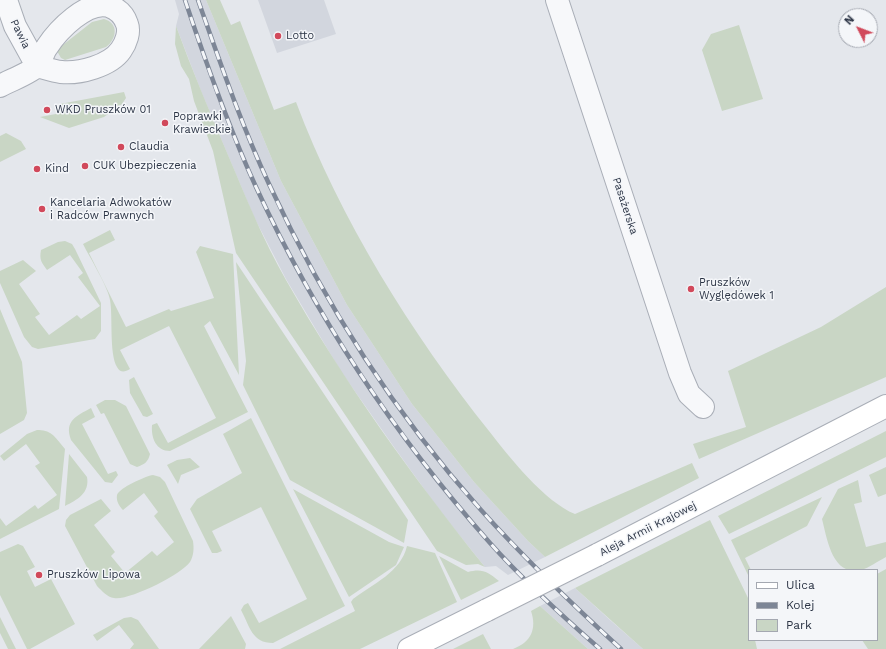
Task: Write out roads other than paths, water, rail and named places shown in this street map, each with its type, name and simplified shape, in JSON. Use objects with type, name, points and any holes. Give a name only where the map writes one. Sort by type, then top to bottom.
[{"type":"street","name":"Pawia","points":[[0,86],[37,66],[15,26],[6,0]]},
{"type":"street","name":"Pasażerska","points":[[557,0],[680,373],[689,394],[703,407]]},
{"type":"street","name":"Aleja Armii Krajowej","points":[[409,649],[597,555],[886,406]]},
{"type":"railway","points":[[185,0],[218,94],[256,187],[279,235],[331,328],[390,418],[455,503],[516,571],[543,598],[600,649]]},
{"type":"railway","points":[[198,0],[240,116],[269,184],[313,271],[363,355],[390,396],[419,435],[481,510],[585,616],[621,649]]},
{"type":"place","name":"Lotto","points":[[278,36]]},
{"type":"place","name":"WKD Pruszków 01","points":[[47,110]]},
{"type":"place","name":"Poprawki Krawieckie","points":[[165,123]]},
{"type":"place","name":"Claudia","points":[[121,147]]},
{"type":"place","name":"CUK Ubezpieczenia","points":[[85,166]]},
{"type":"place","name":"Kind","points":[[37,169]]},
{"type":"place","name":"Kancelaria Adwokatów i Radców Prawnych","points":[[42,209]]},
{"type":"place","name":"Pruszków Wyględówek 1","points":[[691,289]]},
{"type":"place","name":"Pruszków Lipowa","points":[[39,575]]}]
